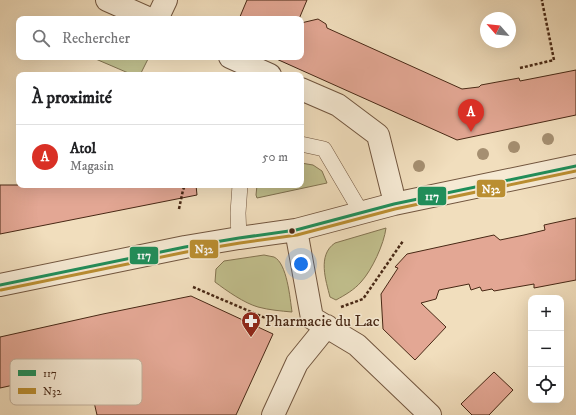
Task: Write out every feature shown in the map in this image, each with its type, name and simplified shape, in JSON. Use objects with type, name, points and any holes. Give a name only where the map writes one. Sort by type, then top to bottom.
[{"type":"street","points":[[107,0],[143,16]]},
{"type":"street","points":[[159,16],[166,0]]},
{"type":"street","points":[[238,65],[260,72]]},
{"type":"street","points":[[304,90],[338,105],[378,135],[392,191]]},
{"type":"street","points":[[0,285],[185,247],[296,230],[402,202],[576,166]]},
{"type":"street","points":[[296,230],[312,318],[332,318],[357,345],[430,415]]},
{"type":"street","points":[[273,415],[297,363],[332,318]]},
{"type":"lane","points":[[304,145],[324,149],[361,212]]},
{"type":"lane","points":[[239,238],[238,213],[240,188]]},
{"type":"path","points":[[520,68],[554,60],[541,0]]},
{"type":"path","points":[[179,208],[184,188]]},
{"type":"path","points":[[332,318],[363,299],[403,241]]},
{"type":"path","points":[[193,287],[270,320],[290,321]]},
{"type":"shaded area","points":[[98,60],[148,60],[142,72],[126,72]]},
{"type":"shaded area","points":[[304,164],[313,165],[322,171],[327,183],[304,188]]},
{"type":"shaded area","points":[[257,188],[304,188],[257,198]]},
{"type":"shaded area","points":[[386,228],[380,249],[373,264],[361,282],[336,300],[330,297],[324,268],[324,261],[329,248],[335,243]]},
{"type":"shaded area","points":[[264,255],[274,257],[282,266],[289,290],[292,312],[266,309],[247,303],[215,282],[216,269],[224,261]]},
{"type":"building","points":[[247,0],[307,0],[300,16],[240,16]]},
{"type":"building","points":[[318,19],[326,24],[327,28],[462,89],[479,87],[481,85],[519,78],[520,81],[576,70],[576,115],[457,140],[279,60],[304,60],[304,22]]},
{"type":"building","points":[[0,185],[16,185],[16,188],[196,188],[197,195],[0,234]]},
{"type":"building","points":[[576,218],[576,280],[534,288],[534,284],[494,291],[492,289],[482,291],[480,287],[471,290],[469,284],[439,290],[436,299],[421,303],[446,327],[415,360],[383,329],[381,294],[398,268],[395,267],[407,254],[494,235],[500,240],[524,235],[545,230],[544,225]]},
{"type":"building","points":[[191,296],[273,334],[236,415],[97,415],[95,405],[142,405],[142,359],[10,359],[10,386],[0,388],[0,337]]},
{"type":"building","points":[[494,372],[513,390],[489,415],[472,415],[461,404]]},
{"type":"transit line","name":"117","points":[[0,285],[185,247],[296,230],[394,204],[576,166]]},
{"type":"transit line","name":"N32","points":[[1,290],[186,252],[297,235],[395,209],[576,171]]},
{"type":"place","name":"Atol","points":[[471,132]]},
{"type":"place","name":"Pharmacie du Lac","points":[[251,338]]}]
